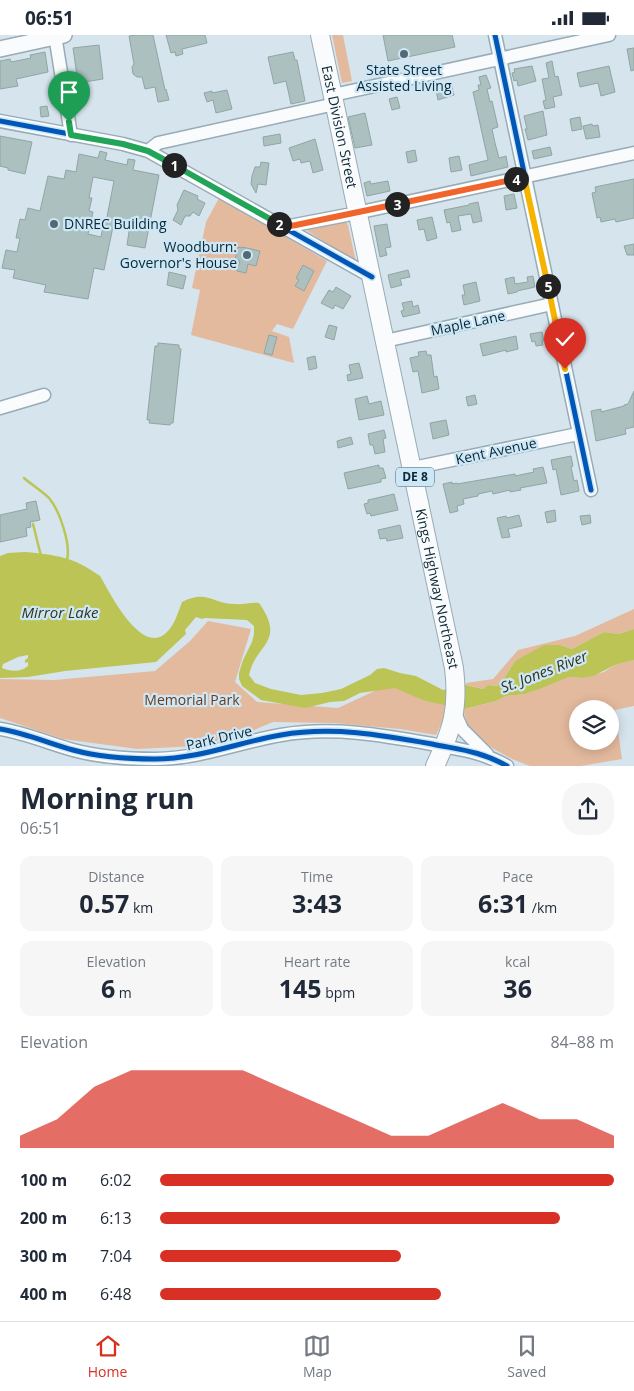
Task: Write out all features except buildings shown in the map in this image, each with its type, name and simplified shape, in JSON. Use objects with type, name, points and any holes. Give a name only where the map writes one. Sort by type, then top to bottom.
[{"type":"highway","name":"East Division Street","points":[[320,35],[372,277]]},
{"type":"highway","name":"Kings Highway Northeast","points":[[372,277],[452,651],[455,677],[455,713],[444,746]]},
{"type":"highway","name":"DE 8","points":[[434,766],[444,746]]},
{"type":"main road","points":[[0,49],[58,36]]},
{"type":"street","points":[[495,35],[591,490]]},
{"type":"street","points":[[148,151],[158,143],[500,59],[609,35]]},
{"type":"street","points":[[58,36],[71,135]]},
{"type":"street","points":[[0,121],[123,144],[148,151],[372,277]]},
{"type":"street","points":[[284,227],[358,213],[634,153]]},
{"type":"street","name":"Maple Lane","points":[[385,341],[552,305]]},
{"type":"street","points":[[0,408],[44,395]]},
{"type":"street","name":"Kent Avenue","points":[[413,468],[578,434]]},
{"type":"street","points":[[455,713],[462,729],[489,756],[507,766]]},
{"type":"street","name":"Park Drive","points":[[0,729],[74,751],[134,762],[190,757],[279,735],[321,731],[362,733],[444,746]]},
{"type":"street","points":[[444,746],[489,756]]},
{"type":"green space","points":[[332,35],[343,35],[352,81],[342,83]]},
{"type":"green space","points":[[219,198],[327,261],[293,329],[277,324],[272,331],[289,337],[294,363],[191,335],[200,290],[192,288],[206,222]]},
{"type":"green space","points":[[346,222],[348,225],[356,262],[306,230]]},
{"type":"green space","points":[[634,609],[634,629],[619,634],[604,632],[572,649],[560,645],[515,661],[497,686],[488,685],[483,689],[467,685],[466,709],[496,701],[506,696],[525,694],[569,677],[582,678],[604,672],[615,665],[634,660],[634,706],[619,709],[619,700],[569,700],[569,750],[619,750],[619,738],[622,759],[581,766],[530,766],[512,759],[474,735],[469,728],[464,713],[466,683],[493,679],[518,650],[575,636]]},
{"type":"green space","name":"Memorial Park","points":[[208,621],[251,629],[235,682],[257,702],[338,708],[381,688],[399,688],[425,701],[445,704],[444,718],[436,735],[400,729],[335,723],[273,722],[247,733],[198,746],[137,749],[63,739],[0,718],[0,679],[54,680],[155,671],[190,641]]},
{"type":"water","points":[[25,552],[55,556],[73,561],[91,570],[100,576],[119,608],[137,630],[147,636],[156,638],[169,630],[182,602],[191,598],[204,597],[235,604],[259,603],[267,616],[270,635],[252,665],[249,675],[255,683],[271,689],[301,695],[341,689],[370,675],[377,669],[384,668],[416,676],[443,690],[466,685],[483,689],[488,685],[497,686],[515,661],[544,645],[560,645],[572,649],[604,632],[619,634],[634,629],[634,660],[615,665],[593,676],[582,678],[569,677],[525,694],[506,696],[496,701],[465,709],[425,701],[395,688],[360,693],[344,701],[305,708],[261,700],[242,686],[239,673],[254,634],[254,626],[247,620],[202,619],[196,617],[185,630],[186,634],[156,662],[65,671],[28,677],[0,678],[0,556],[8,553]],"holes":[[[28,655],[28,658],[25,660],[25,663],[28,662],[28,666],[22,669],[13,671],[2,668],[3,664],[18,657]]]},
{"type":"waterway","points":[[24,478],[49,498],[57,511],[66,537],[67,560]]},
{"type":"waterway","points":[[33,524],[41,556]]},
{"type":"cycle path","points":[[495,35],[591,490]]},
{"type":"cycle path","points":[[0,121],[123,144],[148,151],[372,277]]},
{"type":"cycle path","points":[[0,729],[83,752],[145,759],[187,756],[300,732],[357,733],[461,750],[488,757],[507,766]]},
{"type":"place","name":"State Street Assisted Living","points":[[404,54]]},
{"type":"place","name":"DNREC Building","points":[[54,224]]},
{"type":"place","name":"Woodburn: Governor's House","points":[[247,255]]},
{"type":"route","points":[[69,122],[71,135],[123,144],[148,151],[284,227],[524,177],[565,369]]},
{"type":"water label","name":"Mirror Lake","points":[[60,613]]},
{"type":"water label","name":"St. Jones River","points":[[544,672]]}]
